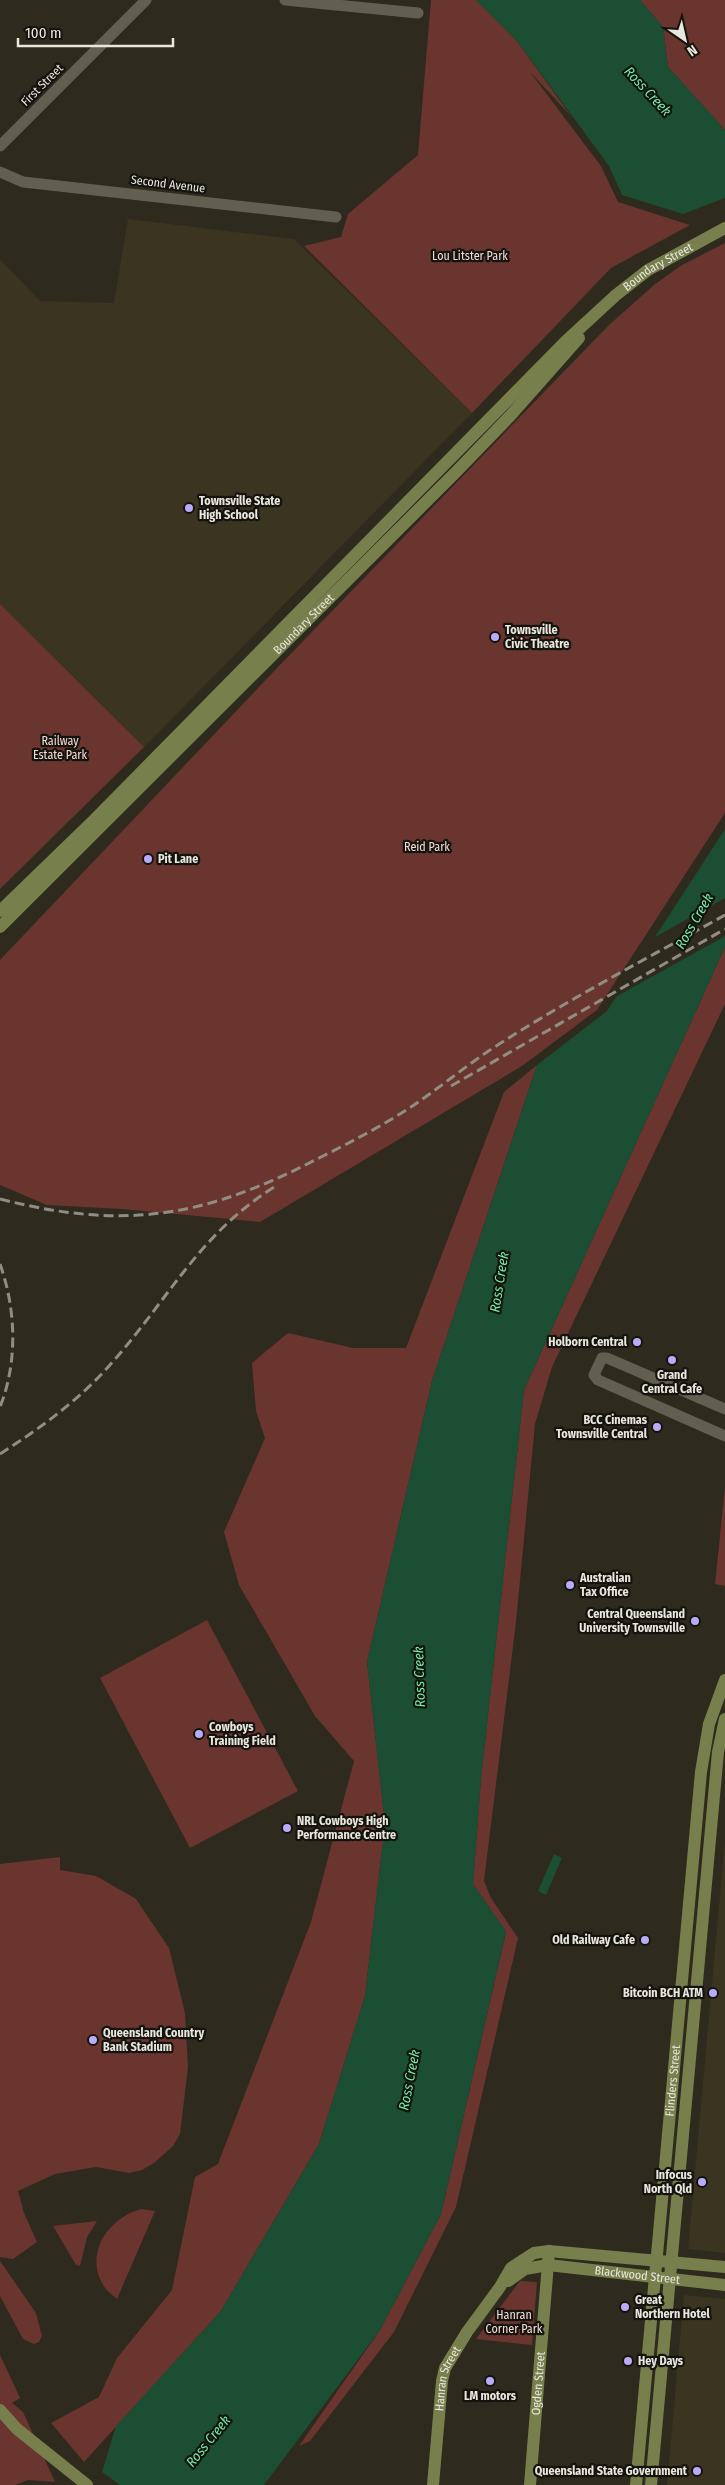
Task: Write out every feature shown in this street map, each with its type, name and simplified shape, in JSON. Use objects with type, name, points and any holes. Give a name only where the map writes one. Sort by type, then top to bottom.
[{"type":"main road","name":"Boundary Street","points":[[0,911],[95,819],[505,402],[597,313],[648,270],[725,228]]},
{"type":"main road","name":"Boundary Street","points":[[0,927],[469,458],[572,347],[597,313]]},
{"type":"main road","name":"Flinders Street","points":[[636,2485],[701,1772],[709,1724],[725,1680]]},
{"type":"main road","points":[[701,1772],[708,1754],[717,1718],[725,1711]]},
{"type":"main road","name":"Flinders Street","points":[[651,2485],[718,1752],[725,1719]]},
{"type":"main road","name":"Blackwood Street","points":[[549,2250],[725,2267]]},
{"type":"main road","name":"Ogden Street","points":[[530,2485],[549,2250]]},
{"type":"main road","name":"Hanran Street","points":[[433,2485],[442,2381],[445,2368],[466,2332],[500,2287],[511,2268],[534,2253],[549,2250]]},
{"type":"main road","name":"Blackwood Street","points":[[548,2265],[725,2285]]},
{"type":"main road","name":"Hanran Street","points":[[500,2287],[519,2272],[535,2266],[548,2265]]},
{"type":"main road","points":[[0,2410],[17,2429],[87,2485]]},
{"type":"main road","points":[[0,2420],[17,2429]]},
{"type":"street","name":"First Street","points":[[0,146],[146,0]]},
{"type":"street","points":[[285,0],[418,13]]},
{"type":"street","name":"Second Avenue","points":[[0,172],[23,182],[336,217]]},
{"type":"street","points":[[725,1408],[606,1357],[600,1360],[594,1375],[598,1380],[725,1436]]},
{"type":"shaded area","name":"Townsville State High School","points":[[128,219],[294,239],[472,413],[144,747],[0,604],[0,259],[40,301],[114,303]]},
{"type":"shaded area","points":[[725,1840],[725,2253],[688,2249]]},
{"type":"shaded area","points":[[684,2295],[725,2299],[725,2485],[667,2485]]},
{"type":"green space","name":"Lou Litster Park","points":[[431,0],[476,0],[517,41],[571,116],[530,72],[601,166],[618,202],[690,225],[611,268],[472,413],[304,246],[341,237],[348,214],[418,155]]},
{"type":"green space","points":[[640,0],[725,0],[725,130],[668,67],[663,27]]},
{"type":"green space","name":"Reid Park","points":[[725,243],[725,813],[597,1010],[522,1066],[260,1222],[122,1209],[47,1205],[0,1185],[0,960],[277,668],[609,325],[654,285],[682,265]]},
{"type":"green space","name":"Railway Estate Park","points":[[0,604],[144,747],[0,889]]},
{"type":"green space","points":[[725,947],[725,1004],[552,1367],[535,1424],[516,1622],[484,1881],[491,1898],[518,1938],[456,2207],[394,2332],[310,2441],[299,2446],[380,2330],[441,2214],[506,1932],[473,1884],[481,1778],[524,1390]]},
{"type":"green space","points":[[537,1065],[432,1381],[367,1662],[385,1824],[365,1996],[319,2144],[221,2311],[84,2462],[51,2423],[99,2397],[117,2358],[172,2290],[195,2177],[218,2164],[311,1922],[354,1761],[315,1716],[239,1585],[224,1532],[265,1438],[256,1411],[252,1363],[288,1333],[353,1348],[406,1348],[504,1092]]},
{"type":"green space","points":[[725,1487],[725,1586],[715,1584]]},
{"type":"green space","name":"Cowboys Training Field","points":[[207,1620],[298,1791],[190,1848],[100,1678]]},
{"type":"green space","name":"Queensland Country Bank Stadium","points":[[60,1857],[60,1870],[96,1876],[136,1899],[169,1948],[185,2013],[188,2067],[180,2134],[173,2146],[154,2163],[142,2170],[129,2173],[96,2167],[55,2174],[18,2191],[24,2213],[37,2242],[13,2259],[0,2257],[0,1864]]},
{"type":"green space","points":[[141,2209],[155,2211],[117,2299],[104,2287],[98,2273],[96,2260],[98,2249],[110,2228],[129,2213]]},
{"type":"green space","points":[[97,2221],[87,2237],[80,2266],[76,2265],[53,2226]]},
{"type":"green space","points":[[0,2261],[36,2313],[42,2336],[39,2342],[34,2344],[23,2339],[0,2296]]},
{"type":"green space","name":"Hanran Corner Park","points":[[520,2281],[537,2282],[532,2345],[476,2339]]},
{"type":"green space","points":[[0,2355],[20,2398],[12,2403],[23,2412],[55,2482],[28,2480],[15,2485],[0,2485]]},
{"type":"water","name":"Ross Creek","points":[[476,0],[640,0],[663,27],[668,67],[725,130],[725,198],[683,214],[622,195],[609,166],[517,41]]},
{"type":"water","name":"Ross Creek","points":[[725,829],[725,947],[524,1390],[481,1778],[473,1884],[506,1931],[441,2214],[380,2330],[264,2485],[120,2485],[102,2472],[116,2426],[221,2311],[319,2144],[365,1996],[385,1824],[367,1662],[432,1381],[537,1065],[607,1011]]},
{"type":"water","points":[[554,1854],[562,1858],[546,1895],[538,1891]]},
{"type":"pier","points":[[725,898],[725,936],[612,999],[650,940]]},
{"type":"railway","points":[[0,1199],[45,1209],[126,1216],[164,1213],[239,1194],[278,1178],[378,1127],[411,1107],[480,1057],[547,1014],[725,915]]},
{"type":"railway","points":[[451,1086],[725,929]]},
{"type":"railway","points":[[0,1454],[57,1414],[97,1379],[130,1342],[205,1247],[249,1205],[276,1186]]},
{"type":"railway","points":[[0,1264],[9,1299],[13,1336],[10,1372],[0,1407]]},
{"type":"place","name":"Townsville State High School","points":[[189,508]]},
{"type":"place","name":"Townsville Civic Theatre","points":[[495,637]]},
{"type":"place","name":"Pit Lane","points":[[148,859]]},
{"type":"place","name":"Holborn Central","points":[[637,1342]]},
{"type":"place","name":"Grand Central Cafe","points":[[672,1360]]},
{"type":"place","name":"BCC Cinemas Townsville Central","points":[[657,1427]]},
{"type":"place","name":"Australian Tax Office","points":[[570,1585]]},
{"type":"place","name":"Central Queensland University Townsville","points":[[695,1621]]},
{"type":"place","name":"Cowboys Training Field","points":[[199,1734]]},
{"type":"place","name":"NRL Cowboys High Performance Centre","points":[[287,1828]]},
{"type":"place","name":"Old Railway Cafe","points":[[645,1940]]},
{"type":"place","name":"Bitcoin BCH ATM","points":[[713,1993]]},
{"type":"place","name":"Queensland Country Bank Stadium","points":[[93,2040]]},
{"type":"place","name":"Infocus North Qld","points":[[702,2182]]},
{"type":"place","name":"Great Northern Hotel","points":[[625,2307]]},
{"type":"place","name":"Hey Days","points":[[628,2361]]},
{"type":"place","name":"LM motors","points":[[490,2381]]},
{"type":"place","name":"Queensland State Government","points":[[697,2471]]}]
